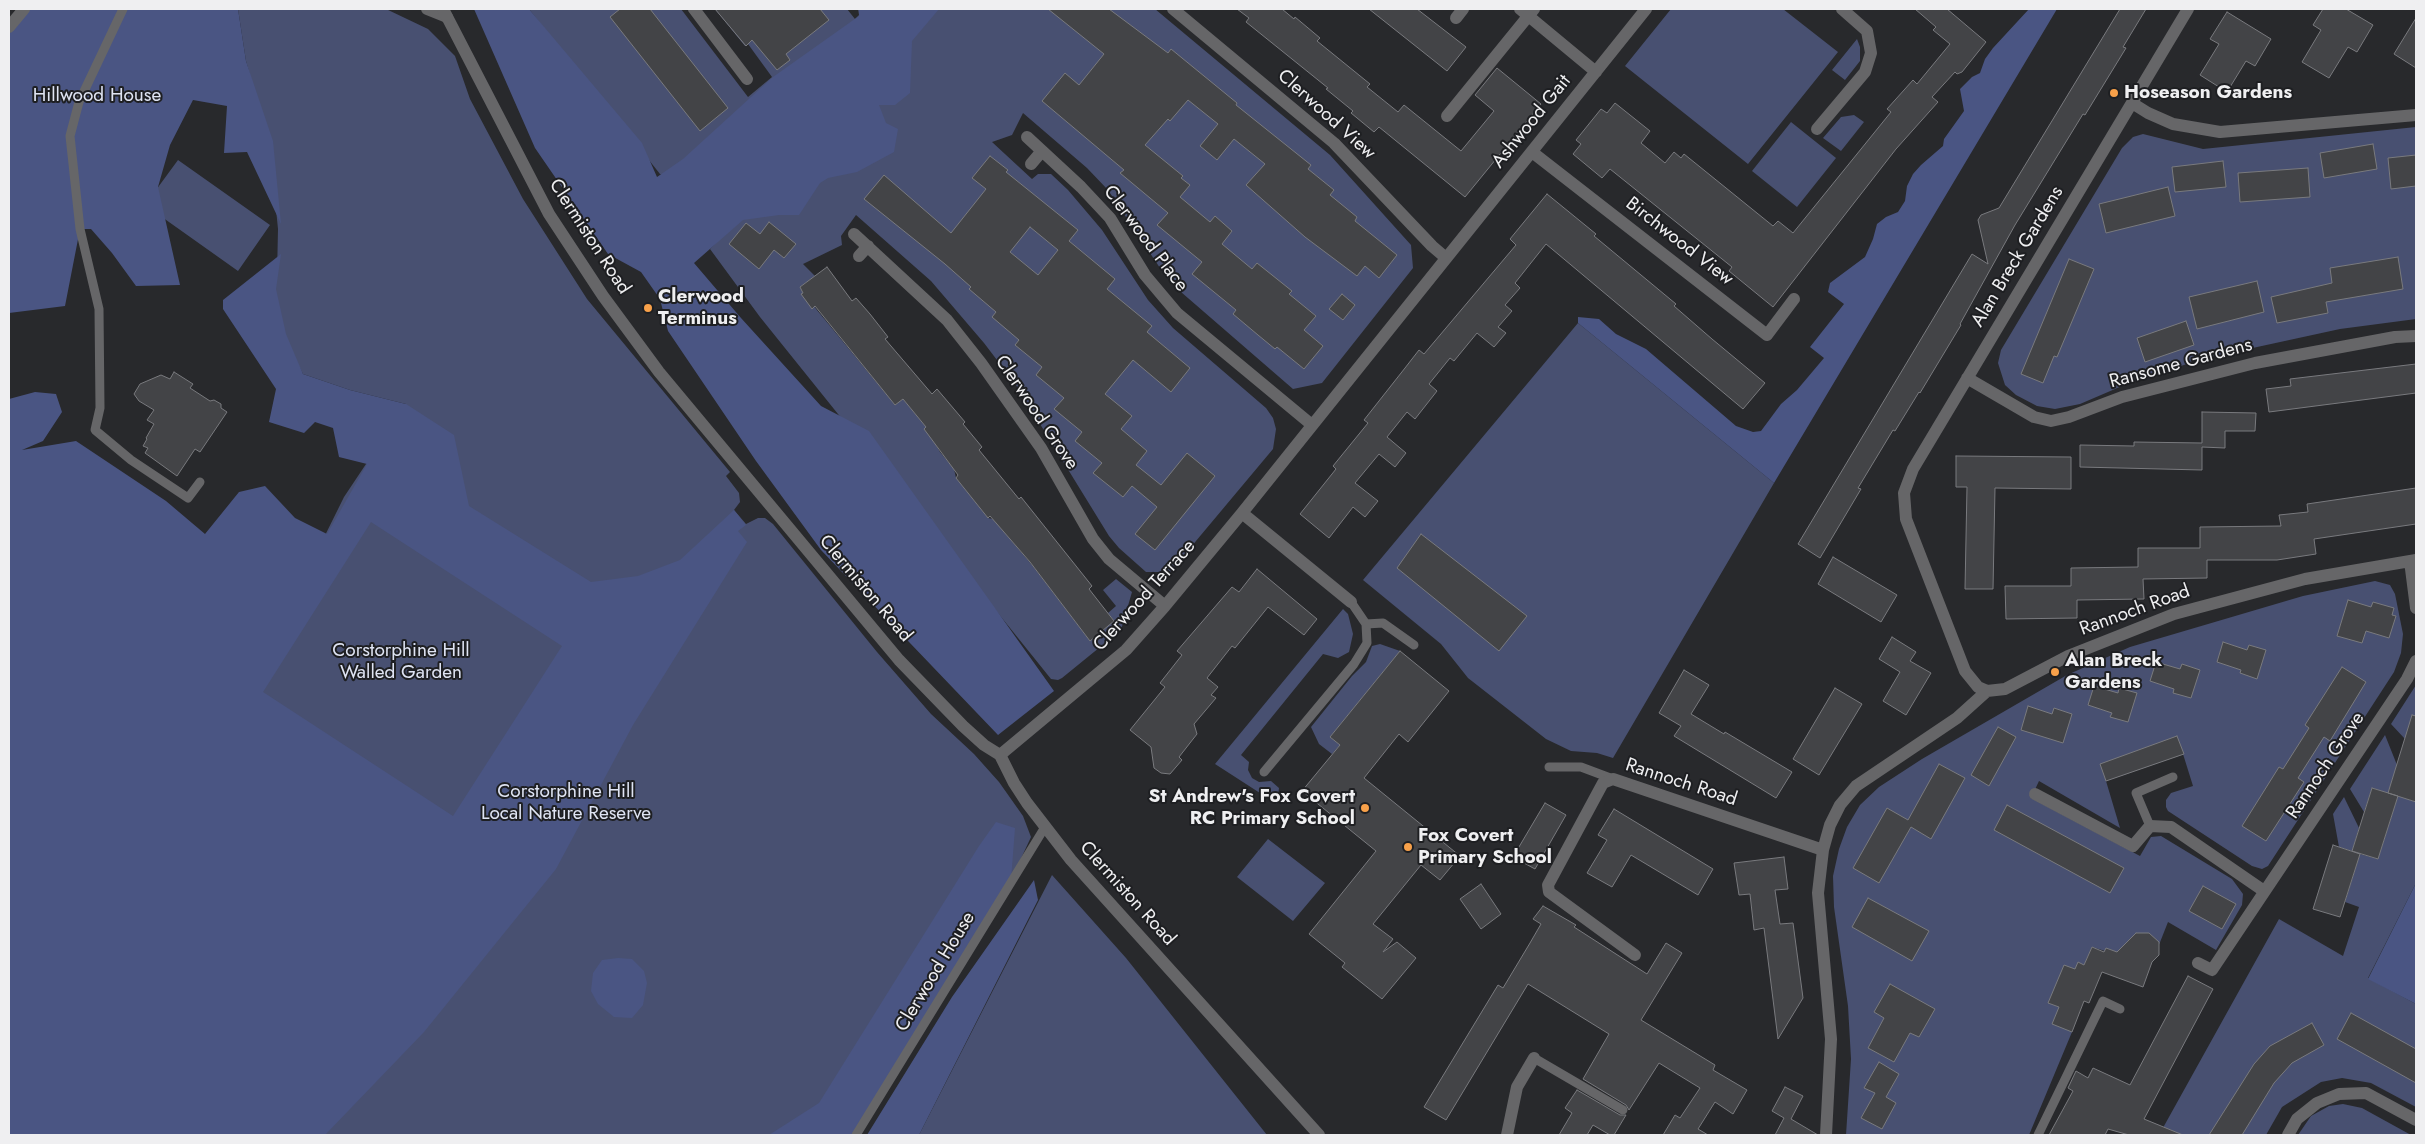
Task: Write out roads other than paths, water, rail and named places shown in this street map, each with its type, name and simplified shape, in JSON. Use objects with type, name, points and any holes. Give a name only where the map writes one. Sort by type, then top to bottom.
[{"type":"street","points":[[9,27],[24,9]]},
{"type":"street","name":"Clermiston Road","points":[[427,9],[445,13],[549,214],[603,296],[659,372],[899,660],[963,726],[984,745],[1000,756],[1014,783],[1071,860],[1319,1135]]},
{"type":"street","points":[[694,9],[747,79]]},
{"type":"street","name":"Clerwood View","points":[[1173,9],[1334,144],[1432,246],[1446,258]]},
{"type":"street","name":"Ashwood Gait","points":[[1446,258],[1646,9]]},
{"type":"street","points":[[1818,130],[1865,72],[1872,53],[1867,31],[1842,9]]},
{"type":"street","name":"Alan Breck Gardens","points":[[1987,691],[1978,687],[1965,671],[1906,519],[1904,493],[1913,470],[2188,9]]},
{"type":"street","points":[[1447,116],[1528,11],[1596,72]]},
{"type":"street","points":[[2132,103],[2148,113],[2173,124],[2220,132],[2416,115]]},
{"type":"street","name":"Clerwood Place","points":[[1026,137],[1081,187],[1110,218],[1145,275],[1177,313],[1312,425]]},
{"type":"street","points":[[1031,164],[1042,151]]},
{"type":"street","name":"Birchwood View","points":[[1532,152],[1767,335],[1794,299]]},
{"type":"street","name":"Clerwood Grove","points":[[854,234],[947,320],[981,363],[1041,448],[1093,539],[1110,559],[1165,606]]},
{"type":"street","points":[[859,256],[868,246]]},
{"type":"street","name":"Clerwood Terrace","points":[[1000,756],[1126,650],[1242,513],[1446,258]]},
{"type":"street","name":"Ransome Gardens","points":[[1967,378],[2034,417],[2051,421],[2069,417],[2122,397],[2255,363],[2395,338],[2416,336]]},
{"type":"street","points":[[1242,513],[1351,602]]},
{"type":"street","points":[[2413,560],[2416,608]]},
{"type":"street","name":"Rannoch Road","points":[[1826,1135],[1831,1039],[1818,893],[1822,850],[1835,814],[1856,786],[1957,718],[1987,691],[2005,689],[2068,656],[2174,614],[2304,579],[2413,560]]},
{"type":"street","name":"Rannoch Grove","points":[[2198,963],[2212,970],[2407,679],[2416,661]]},
{"type":"street","name":"Rannoch Road","points":[[1635,955],[1549,892],[1548,885],[1603,783],[1613,779],[1822,850]]},
{"type":"street","points":[[2035,794],[2133,846],[2150,826],[2171,827],[2264,890]]},
{"type":"street","points":[[1507,1135],[1517,1088],[1534,1058]]},
{"type":"street","points":[[2288,1135],[2297,1119],[2317,1103],[2338,1094],[2366,1094],[2416,1120]]},
{"type":"lane","points":[[123,9],[79,102],[70,136],[80,229],[99,309],[100,408],[95,430],[132,460],[188,498],[200,482]]},
{"type":"lane","points":[[1264,772],[1354,664],[1367,643],[1366,624],[1351,602]]},
{"type":"lane","points":[[1366,624],[1383,623],[1414,645]]},
{"type":"lane","points":[[1549,767],[1581,767],[1613,779]]},
{"type":"lane","points":[[2150,826],[2136,793],[2173,777]]},
{"type":"lane","name":"Clerwood House","points":[[856,1135],[1045,827]]},
{"type":"lane","points":[[2038,1135],[2103,1001],[2120,1009]]},
{"type":"lane","points":[[1534,1058],[1623,1110]]},
{"type":"place","name":"Hoseason Gardens","points":[[2114,93]]},
{"type":"place","name":"Clerwood Terminus","points":[[648,308]]},
{"type":"place","name":"Alan Breck Gardens","points":[[2055,672]]},
{"type":"place","name":"St Andrew's Fox Covert RC Primary School","points":[[1365,808]]},
{"type":"place","name":"Fox Covert Primary School","points":[[1408,847]]},
{"type":"park label","name":"Hillwood House","points":[[97,96]]},
{"type":"park label","name":"Corstorphine Hill Walled Garden","points":[[401,662]]},
{"type":"park label","name":"Corstorphine Hill Local Nature Reserve","points":[[566,803]]}]
